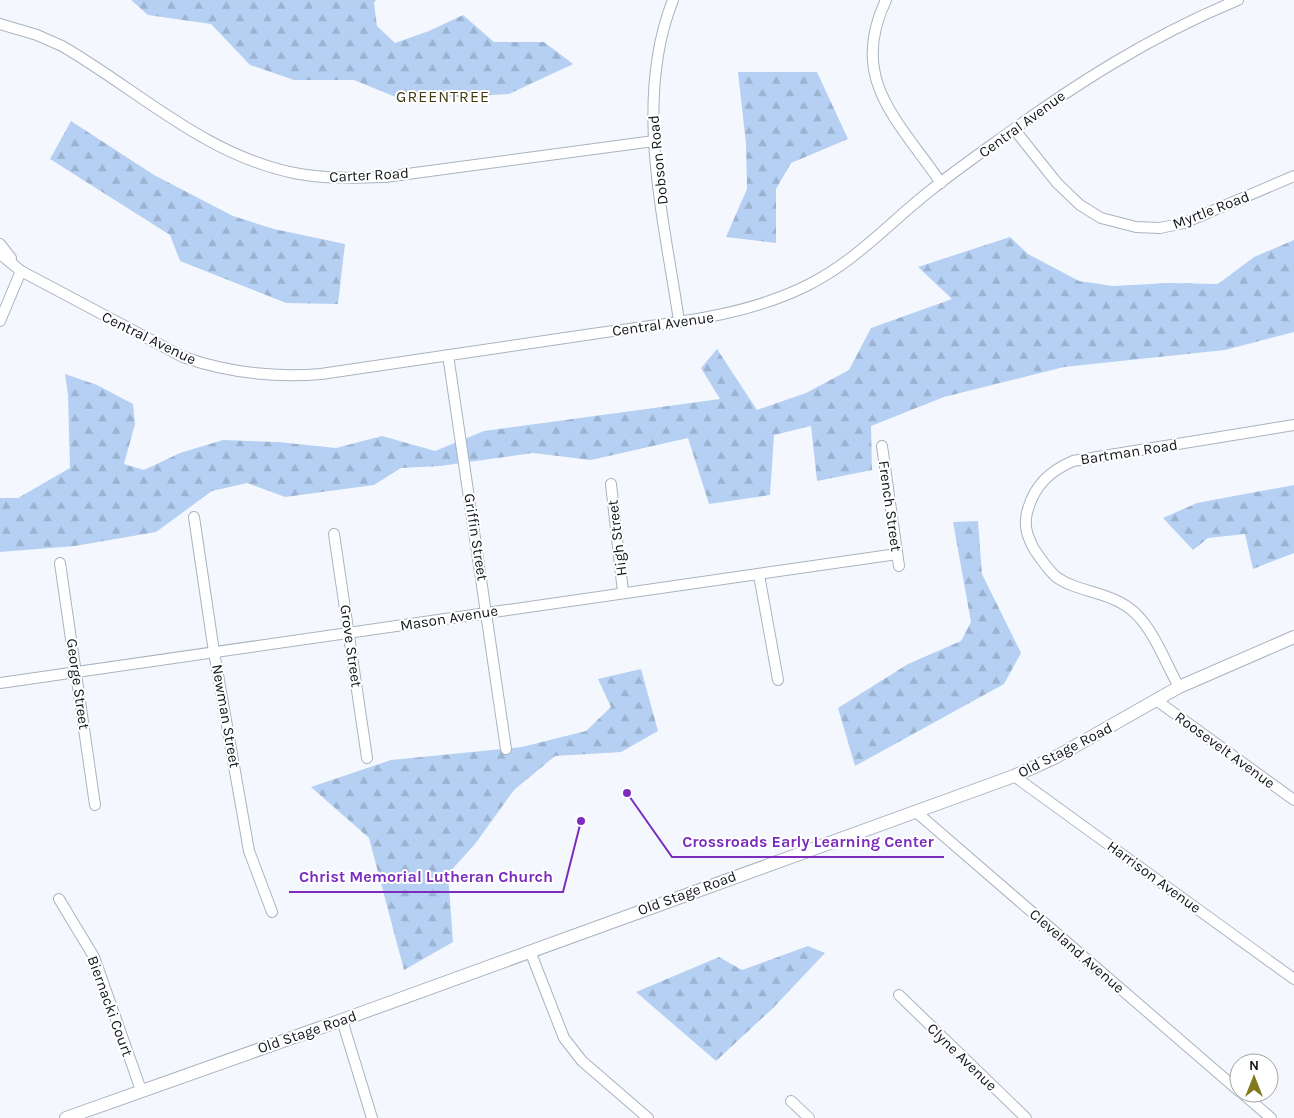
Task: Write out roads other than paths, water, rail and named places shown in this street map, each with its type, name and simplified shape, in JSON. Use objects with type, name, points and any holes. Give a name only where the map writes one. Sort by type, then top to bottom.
[{"type":"street","name":"Dobson Road","points":[[673,0],[661,42],[655,76],[654,140],[679,322]]},
{"type":"street","points":[[886,0],[873,34],[871,60],[874,79],[882,99],[940,182]]},
{"type":"street","name":"Central Avenue","points":[[0,254],[21,271],[158,345],[210,366],[237,373],[293,376],[679,322],[744,310],[777,300],[808,285],[866,247],[940,182],[1109,64],[1198,17],[1238,0]]},
{"type":"street","name":"Carter Road","points":[[0,24],[36,35],[62,46],[215,144],[264,165],[293,173],[354,178],[385,177],[654,140]]},
{"type":"street","name":"Myrtle Road","points":[[1014,129],[1070,197],[1101,218],[1124,225],[1160,228],[1184,223],[1294,176]]},
{"type":"street","name":"Central Avenue","points":[[0,244],[21,271]]},
{"type":"street","points":[[0,321],[21,271]]},
{"type":"street","name":"Griffin Street","points":[[448,355],[506,749]]},
{"type":"street","name":"Bartman Road","points":[[1179,687],[1150,634],[1132,610],[1102,594],[1056,576],[1045,565],[1025,529],[1026,513],[1031,499],[1048,476],[1073,461],[1294,425]]},
{"type":"street","name":"French Street","points":[[882,446],[899,566]]},
{"type":"street","name":"High Street","points":[[610,484],[623,592]]},
{"type":"street","name":"Newman Street","points":[[194,517],[214,652],[249,851],[272,912]]},
{"type":"street","name":"Grove Street","points":[[334,534],[367,758]]},
{"type":"street","name":"Mason Avenue","points":[[0,683],[897,554]]},
{"type":"street","name":"George Street","points":[[60,563],[95,805]]},
{"type":"street","points":[[759,575],[778,680]]},
{"type":"street","name":"Old Stage Road","points":[[66,1118],[1014,776],[1056,757],[1179,687],[1294,637]]},
{"type":"street","name":"Roosevelt Avenue","points":[[1156,700],[1294,800]]},
{"type":"street","name":"Harrison Avenue","points":[[1014,776],[1294,979]]},
{"type":"street","name":"Cleveland Avenue","points":[[915,811],[1229,1082]]},
{"type":"street","name":"Biernacki Court","points":[[59,899],[94,957],[141,1090]]},
{"type":"street","points":[[530,951],[564,1038],[582,1061],[643,1116]]},
{"type":"street","name":"Clyne Avenue","points":[[899,995],[1026,1118]]},
{"type":"street","points":[[342,1020],[372,1118]]},
{"type":"street","points":[[791,1101],[809,1118]]},
{"type":"street","name":"Cleveland Avenue","points":[[1253,1103],[1271,1118]]},
{"type":"place","name":"Crossroads Early Learning Center","points":[[627,793]]},
{"type":"place","name":"Christ Memorial Lutheran Church","points":[[581,821]]},
{"type":"district","name":"GREENTREE","points":[[443,96]]}]
